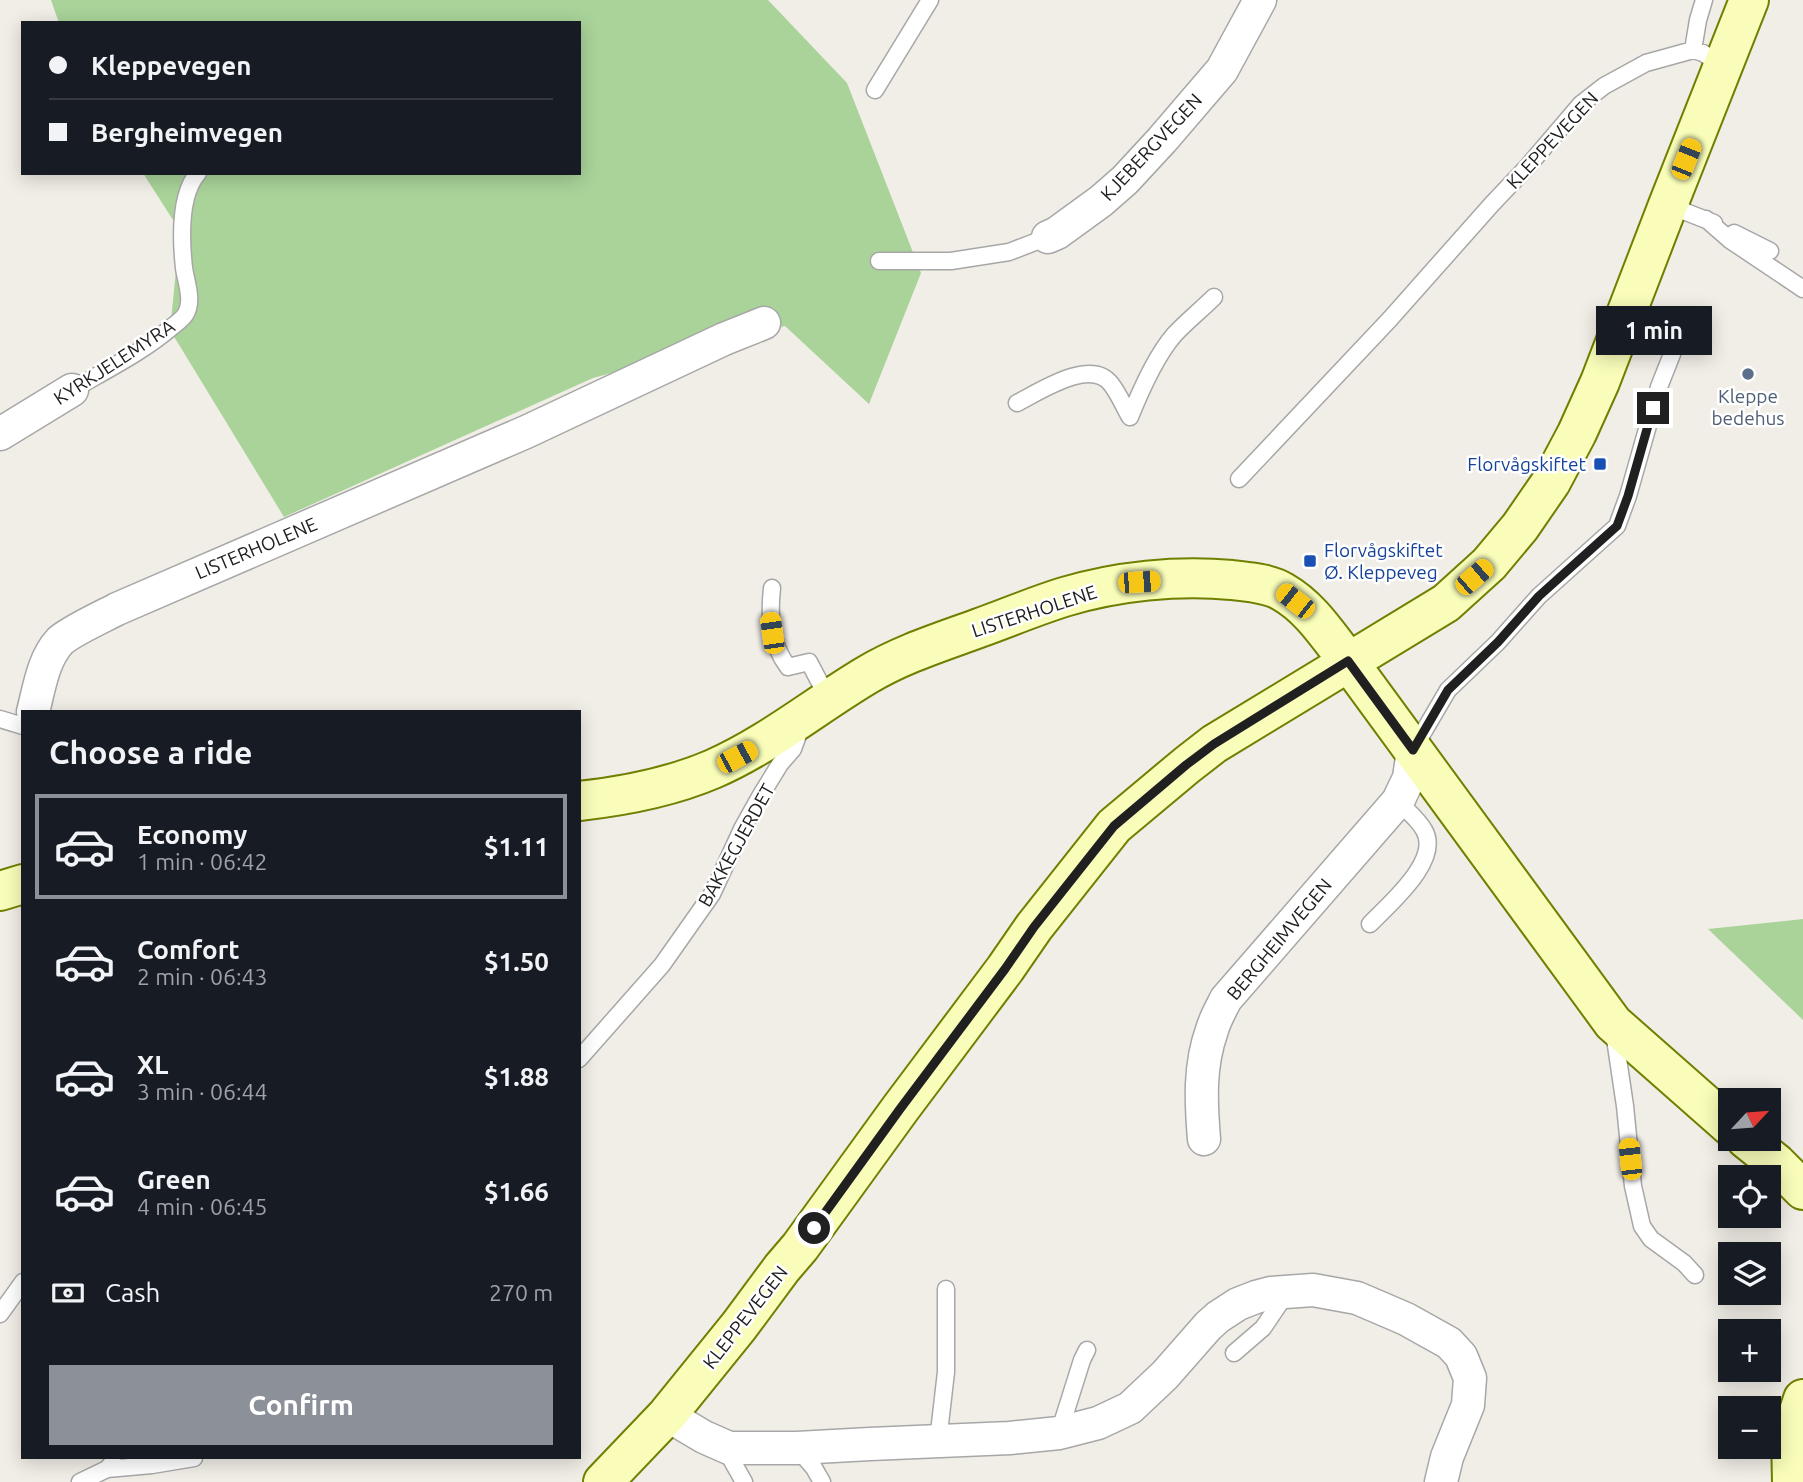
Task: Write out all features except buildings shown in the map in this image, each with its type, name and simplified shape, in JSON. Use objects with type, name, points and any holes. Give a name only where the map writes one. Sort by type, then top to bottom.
[{"type":"main road","name":"KLEPPEVEGEN","points":[[603,1482],[667,1415],[739,1326],[1034,927],[1114,826],[1214,744],[1446,603],[1489,564],[1520,527],[1551,482],[1600,382],[1668,205],[1708,58],[1749,0]]},
{"type":"main road","name":"LISTERHOLENE","points":[[581,801],[622,795],[685,780],[716,768],[797,722],[867,675],[910,653],[1064,597],[1116,584],[1211,578],[1252,582],[1282,590],[1309,612],[1348,661]]},
{"type":"main road","points":[[1348,661],[1613,1023],[1718,1116]]},
{"type":"main road","points":[[0,891],[21,885]]},
{"type":"main road","points":[[1762,1152],[1803,1190]]},
{"type":"main road","points":[[1792,1482],[1791,1436],[1803,1399]]},
{"type":"street","name":"KJEBERGVEGEN","points":[[1048,237],[1101,201],[1125,180],[1162,140],[1222,70],[1260,0]]},
{"type":"street","name":"LISTERHOLENE","points":[[34,710],[54,648],[62,639],[117,609],[526,432],[724,339],[764,323]]},
{"type":"street","name":"KYRKJELEMYRA","points":[[0,434],[72,390]]},
{"type":"street","name":"BERGHEIMVEGEN","points":[[1204,1139],[1200,1098],[1203,1063],[1212,1029],[1226,999],[1398,801],[1409,778],[1413,750]]},
{"type":"street","points":[[667,1415],[729,1448],[797,1448],[1010,1438],[1059,1433],[1098,1423],[1130,1408],[1165,1375],[1208,1326],[1238,1304],[1256,1297],[1313,1290],[1357,1298],[1406,1319],[1449,1343],[1461,1356],[1469,1378],[1468,1405],[1447,1457],[1441,1482]]},
{"type":"lane","points":[[875,90],[930,0]]},
{"type":"lane","name":"KLEPPEVEGEN","points":[[1239,479],[1390,319],[1581,104],[1604,86],[1646,63],[1708,58],[1698,20],[1704,0]]},
{"type":"lane","name":"KYRKJELEMYRA","points":[[72,390],[163,335],[184,316],[190,306],[184,264],[183,226],[186,197],[197,175]]},
{"type":"lane","points":[[1668,205],[1706,219],[1770,251]]},
{"type":"lane","points":[[1706,219],[1730,240],[1803,289]]},
{"type":"lane","name":"KJEBERGVEGEN","points":[[879,261],[951,261],[1009,252],[1048,237]]},
{"type":"lane","points":[[1017,403],[1072,377],[1096,374],[1111,383],[1130,418],[1138,398],[1173,337],[1214,297]]},
{"type":"lane","name":"BERGHEIMVEGEN","points":[[1413,750],[1448,690],[1498,642],[1539,596],[1617,526],[1659,387],[1674,349]]},
{"type":"lane","points":[[772,588],[772,633],[782,658],[788,667],[808,662],[829,700]]},
{"type":"lane","points":[[0,719],[21,725]]},
{"type":"lane","name":"BAKKEGJERDET","points":[[581,1057],[662,965],[712,894],[742,829],[780,765],[793,749],[799,728],[797,722]]},
{"type":"lane","points":[[1370,924],[1414,877],[1424,862],[1427,837],[1423,828],[1398,801]]},
{"type":"lane","points":[[1613,1023],[1633,1186],[1642,1226],[1651,1239],[1684,1263],[1695,1275]]},
{"type":"lane","points":[[0,1314],[21,1285]]},
{"type":"lane","points":[[938,1441],[946,1372],[946,1289]]},
{"type":"lane","points":[[1234,1353],[1263,1328],[1288,1292]]},
{"type":"lane","points":[[1059,1433],[1087,1349]]},
{"type":"lane","points":[[729,1448],[731,1460],[744,1482]]},
{"type":"lane","points":[[797,1448],[822,1482]]},
{"type":"lane","points":[[80,1482],[112,1463],[152,1465],[188,1459]]},
{"type":"green space","points":[[51,0],[768,0],[847,83],[921,273],[869,404],[785,326],[593,378],[284,517],[170,330],[180,231],[144,175],[581,175],[581,21],[58,21]]},
{"type":"green space","points":[[1803,919],[1803,1020],[1708,929]]},
{"type":"place","name":"Kleppe bedehus","points":[[1748,374]]},
{"type":"place","name":"Florvågskiftet","points":[[1600,464]]},
{"type":"place","name":"Florvågskiftet Ø. Kleppeveg","points":[[1310,561]]},
{"type":"route","points":[[814,1228],[1034,927],[1114,826],[1214,744],[1348,661],[1413,750],[1448,690],[1498,642],[1539,596],[1617,526],[1653,408]]}]
